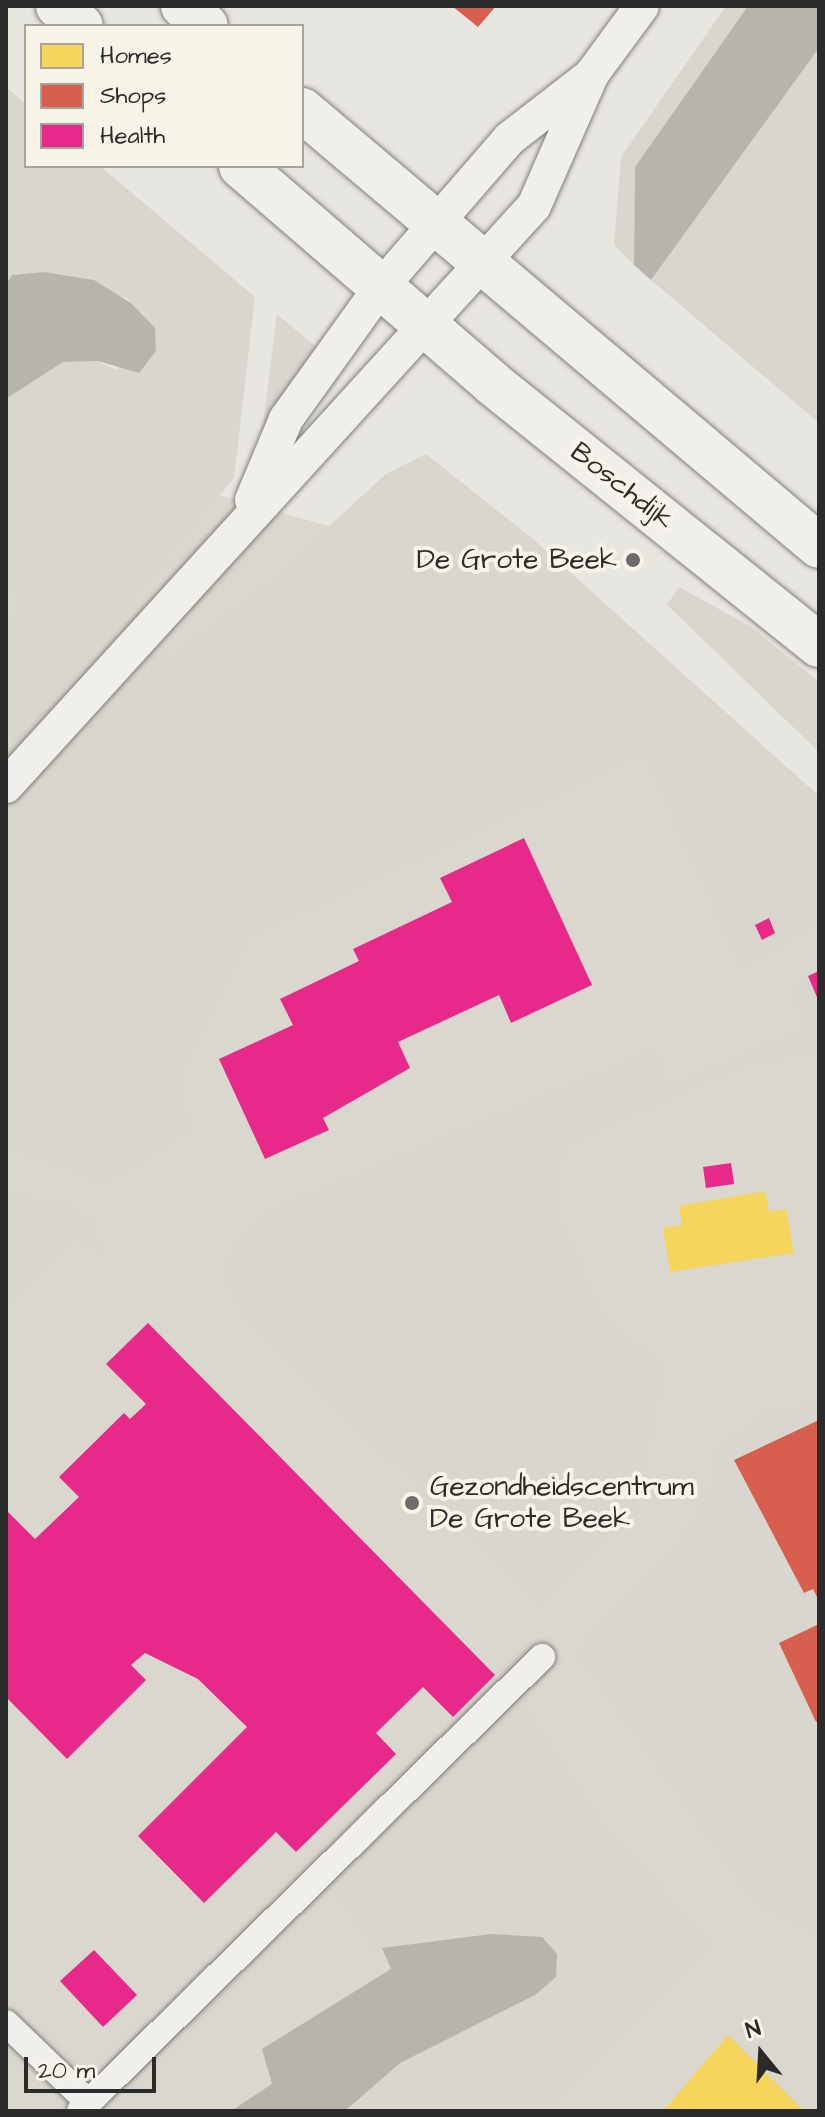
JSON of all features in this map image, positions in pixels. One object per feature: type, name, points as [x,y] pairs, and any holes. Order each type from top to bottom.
[{"type":"main road","points":[[58,6],[79,24]]},
{"type":"main road","points":[[183,6],[204,24]]},
{"type":"main road","points":[[304,112],[481,266],[819,546]]},
{"type":"main road","name":"Boschdijk","points":[[243,168],[426,326],[819,645]]},
{"type":"street","points":[[6,786],[246,515],[426,326],[534,206],[592,74],[642,6]]},
{"type":"street","points":[[246,515],[286,419],[381,287],[509,139],[592,74]]},
{"type":"street","points":[[6,2023],[85,2107],[542,1657]]},
{"type":"shaded area","points":[[726,6],[748,6],[635,167],[634,265],[614,244],[621,157]]},
{"type":"shaded area","points":[[748,6],[819,6],[819,48],[651,280],[634,265],[635,167]]},
{"type":"shaded area","points":[[819,48],[819,423],[651,280]]},
{"type":"shaded area","points":[[6,87],[24,102],[24,168],[102,168],[255,297],[234,478],[6,761],[6,621],[20,603],[6,586],[6,399],[63,362],[98,361],[116,370],[154,328],[127,298],[44,272],[12,275],[6,284]]},
{"type":"shaded area","points":[[44,272],[94,280],[131,303],[155,328],[156,351],[139,373],[98,361],[63,362],[6,399],[6,284],[12,275]]},
{"type":"shaded area","points":[[277,314],[318,349],[262,434]]},
{"type":"shaded area","name":"Gezondheidscentrum De Grote Beek","points":[[6,435],[449,560],[819,896],[819,2111],[6,2111]]},
{"type":"shaded area","points":[[426,454],[533,539],[819,796],[819,928],[740,970],[643,757],[250,939],[179,1078],[194,1131],[106,1186],[6,1148],[6,823],[116,696],[278,573],[386,474]]},
{"type":"shaded area","points":[[679,587],[750,626],[819,682],[819,752],[667,605]]},
{"type":"shaded area","points":[[819,970],[819,1056],[753,1064],[577,1142],[561,1160],[560,1209],[602,1314],[667,1364],[639,1511],[540,1611],[247,1320],[229,1293],[224,1265],[231,1241],[262,1212],[654,1047],[671,1083],[803,1027],[787,987]]},
{"type":"shaded area","points":[[6,1190],[77,1206],[94,1221],[107,1259],[77,1241],[6,1312]]},
{"type":"shaded area","points":[[819,1400],[819,1936],[754,1904],[573,1652],[687,1528],[706,1497],[716,1446],[767,1409]]},
{"type":"shaded area","points":[[521,1699],[601,1819],[715,1944],[548,2111],[345,2111],[400,2063],[535,1995],[421,1946],[370,1949],[327,1882]]},
{"type":"shaded area","points":[[491,1934],[542,1937],[557,1954],[556,1977],[535,1995],[400,2063],[345,2111],[231,2111],[272,2084],[262,2049],[391,1969],[382,1948]]},
{"type":"building: Homes","points":[[765,1191],[769,1212],[786,1209],[794,1253],[670,1272],[663,1228],[682,1225],[679,1206]]},
{"type":"building: Homes","points":[[728,2035],[804,2111],[663,2111]]},
{"type":"building: Shops","points":[[452,6],[496,6],[478,27]]},
{"type":"building: Shops","points":[[819,1420],[819,1601],[813,1589],[804,1593],[734,1460]]},
{"type":"building: Shops","points":[[819,1624],[819,1721],[816,1722],[779,1643]]},
{"type":"building: Health","points":[[524,838],[592,985],[511,1023],[499,995],[398,1042],[410,1068],[323,1118],[329,1130],[265,1159],[219,1059],[293,1025],[280,999],[359,961],[353,949],[452,902],[440,878]]},
{"type":"building: Health","points":[[769,918],[775,933],[762,940],[755,925]]},
{"type":"building: Health","points":[[819,971],[819,1002],[808,976]]},
{"type":"building: Health","points":[[731,1163],[734,1184],[706,1188],[703,1167]]},
{"type":"building: Health","points":[[148,1323],[495,1675],[453,1717],[423,1687],[376,1733],[396,1754],[296,1852],[276,1832],[204,1903],[138,1836],[247,1727],[198,1679],[145,1653],[131,1665],[146,1680],[67,1759],[6,1697],[6,1510],[35,1539],[79,1497],[59,1477],[124,1413],[130,1419],[146,1404],[106,1364]]},
{"type":"building: Health","points":[[94,1950],[137,1995],[103,2027],[60,1981]]},
{"type":"place","name":"De Grote Beek","points":[[633,560]]},
{"type":"place","name":"Gezondheidscentrum De Grote Beek","points":[[412,1503]]}]
